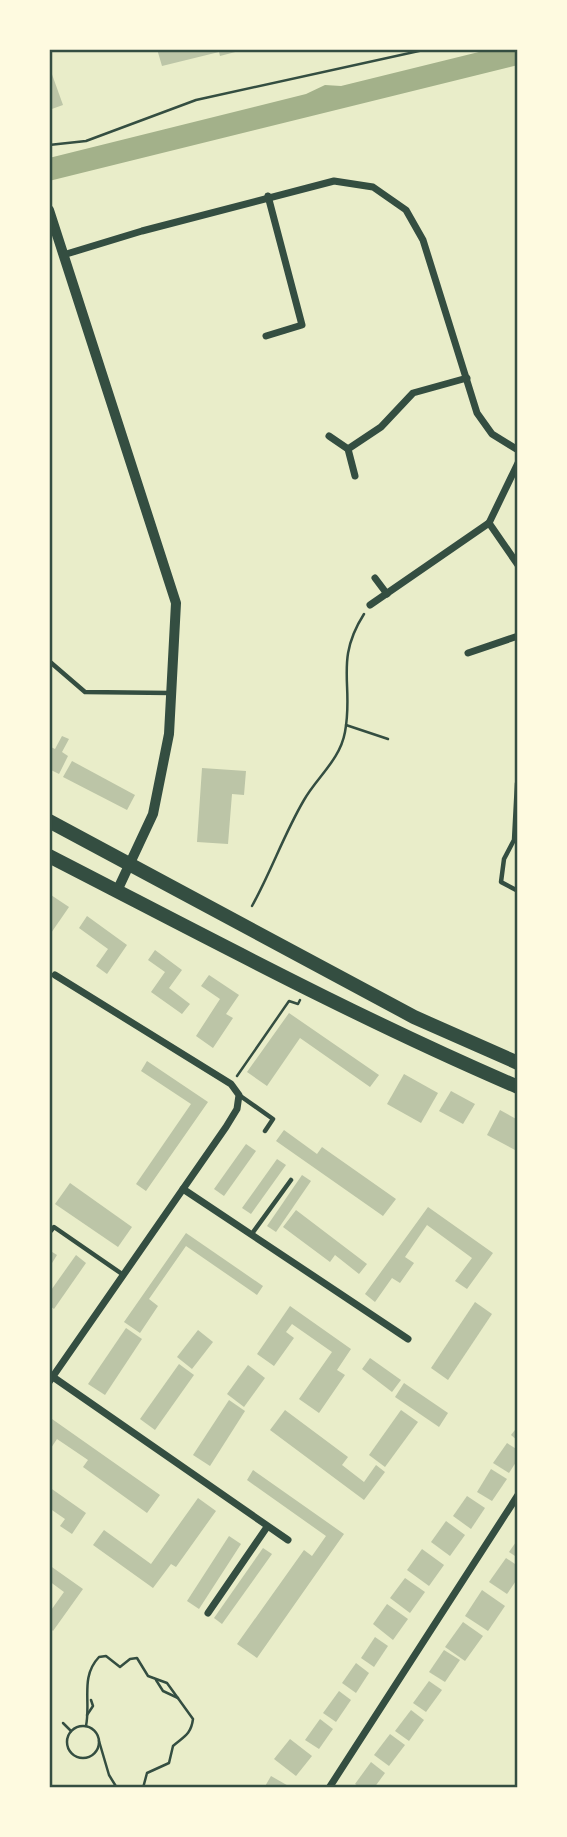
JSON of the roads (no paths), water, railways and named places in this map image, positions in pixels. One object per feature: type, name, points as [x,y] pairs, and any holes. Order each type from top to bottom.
[{"type":"highway","points":[[49,821],[404,1012],[518,1063]]},
{"type":"highway","points":[[49,856],[306,989],[518,1087]]},
{"type":"street","points":[[63,255],[268,196],[334,181],[373,187],[406,210],[423,240],[477,414],[492,434],[518,450]]},
{"type":"street","points":[[266,336],[302,325],[268,196]]},
{"type":"street","points":[[50,218],[176,603],[169,734],[153,814],[117,891]]},
{"type":"street","points":[[348,449],[381,427],[413,393],[467,378]]},
{"type":"street","points":[[329,436],[348,449],[355,476]]},
{"type":"street","points":[[370,605],[489,523],[518,463]]},
{"type":"street","points":[[489,523],[518,565]]},
{"type":"street","points":[[376,578],[387,594]]},
{"type":"street","points":[[468,653],[518,636]]},
{"type":"street","points":[[55,975],[231,1084],[239,1095],[237,1109],[51,1380],[288,1540]]},
{"type":"street","points":[[183,1189],[408,1339]]},
{"type":"street","points":[[329,1788],[518,1496]]},
{"type":"street","points":[[208,1613],[267,1527]]},
{"type":"lane","points":[[49,661],[85,692],[172,693]]},
{"type":"lane","points":[[517,783],[514,840],[500,873],[501,881],[518,891]]},
{"type":"lane","points":[[395,1032],[404,1012]]},
{"type":"lane","points":[[239,1095],[273,1119],[265,1131]]},
{"type":"lane","points":[[251,1236],[291,1180]]},
{"type":"lane","points":[[49,1233],[54,1227],[122,1274]]}]
